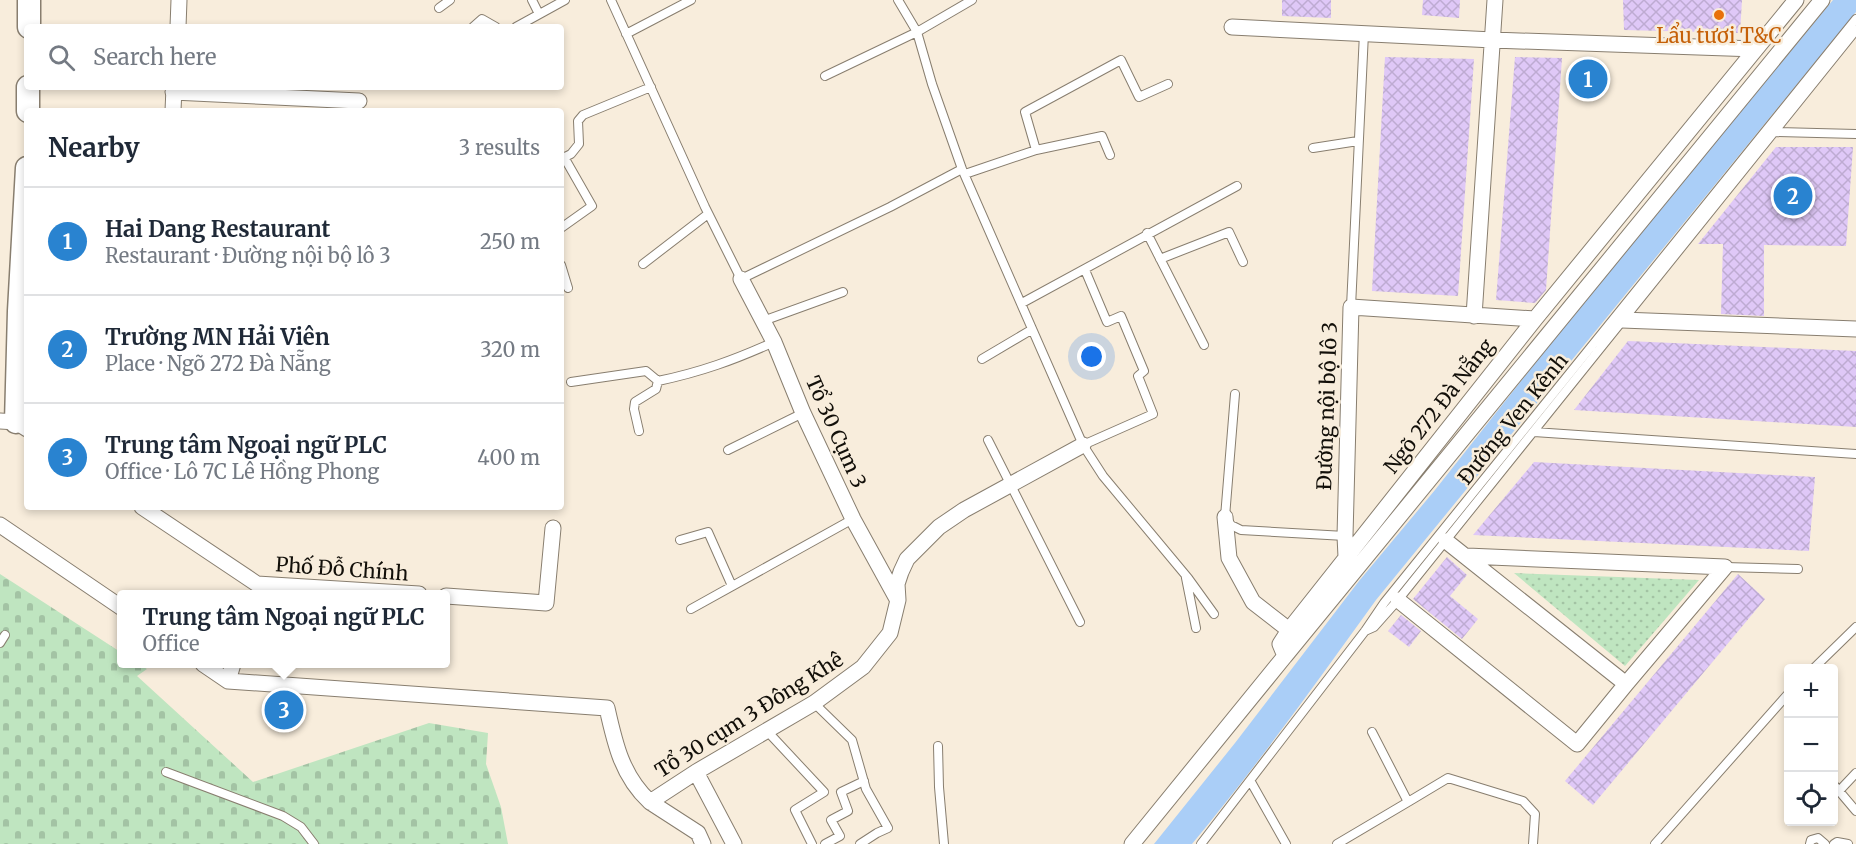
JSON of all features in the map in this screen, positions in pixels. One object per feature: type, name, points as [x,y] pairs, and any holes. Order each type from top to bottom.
[{"type":"street","points":[[29,0],[29,24]]},
{"type":"street","points":[[177,24],[179,0]]},
{"type":"street","points":[[1474,316],[1495,0]]},
{"type":"street","name":"Ngõ 272 Đà Nẵng","points":[[1285,656],[1280,645],[1289,630],[1535,319],[1796,0]]},
{"type":"street","points":[[1132,844],[1822,0]]},
{"type":"street","points":[[1232,27],[1493,40],[1755,49]]},
{"type":"street","points":[[28,90],[28,108]]},
{"type":"street","points":[[173,108],[174,90],[288,104],[359,101]]},
{"type":"street","points":[[14,424],[24,276]]},
{"type":"street","name":"Tổ 30 Cụm 3","points":[[741,279],[774,342],[803,412],[853,519],[898,600]]},
{"type":"street","name":"Đường nội bộ lô 3","points":[[1346,558],[1351,307],[1535,319]]},
{"type":"street","points":[[1622,320],[1856,328]]},
{"type":"street","name":"Tổ 30 cụm 3 Đông Khê","points":[[228,681],[607,708],[622,764],[637,790],[650,802],[696,772],[814,703],[863,667],[890,633],[898,600],[897,584],[907,559],[939,527],[964,510],[1083,445]]},
{"type":"street","name":"Phố Đỗ Chính","points":[[146,510],[255,589],[288,590]]},
{"type":"street","points":[[1225,518],[1229,558],[1253,602],[1289,630]]},
{"type":"street","points":[[0,525],[117,605]]},
{"type":"street","points":[[450,596],[546,603],[553,528]]},
{"type":"street","points":[[1446,541],[1626,684]]},
{"type":"street","points":[[1467,556],[1725,567]]},
{"type":"street","points":[[1398,600],[1577,744],[1725,567]]},
{"type":"street","points":[[210,668],[228,681],[232,668]]},
{"type":"street","points":[[696,772],[733,844]]},
{"type":"street","points":[[650,802],[701,839],[733,844]]},
{"type":"lane","points":[[439,8],[450,0]]},
{"type":"lane","points":[[532,0],[539,14]]},
{"type":"lane","points":[[521,24],[565,0]]},
{"type":"lane","name":"Tổ 30 Cụm 3","points":[[611,0],[708,214],[741,279]]},
{"type":"lane","points":[[626,34],[691,0]]},
{"type":"lane","points":[[898,0],[917,32],[932,84],[963,172],[1083,445],[1103,476],[1185,574],[1214,614]]},
{"type":"lane","points":[[825,76],[917,32],[972,0]]},
{"type":"lane","name":"Đường Ven Kênh","points":[[1201,844],[1251,782],[1384,603],[1503,459],[1856,19]]},
{"type":"lane","points":[[477,24],[482,20],[490,24]]},
{"type":"lane","name":"Đường Ven Kênh","points":[[1365,631],[1374,627],[1398,600],[1856,30]]},
{"type":"lane","points":[[1351,307],[1364,33]]},
{"type":"lane","points":[[1036,150],[1025,112],[1121,60],[1139,98],[1168,84]]},
{"type":"lane","points":[[564,158],[571,154],[579,144],[578,121],[583,115],[651,87]]},
{"type":"lane","points":[[1774,132],[1856,134]]},
{"type":"lane","points":[[741,279],[963,172],[1036,150],[1102,136],[1110,155]]},
{"type":"lane","points":[[1313,148],[1358,141]]},
{"type":"lane","points":[[564,160],[592,206],[564,226]]},
{"type":"lane","points":[[1022,303],[1237,186]]},
{"type":"lane","points":[[643,264],[708,214]]},
{"type":"lane","points":[[1160,259],[1229,232],[1244,262]]},
{"type":"lane","points":[[1147,233],[1204,345]]},
{"type":"lane","points":[[1083,445],[1153,414],[1138,376],[1144,371],[1121,316],[1107,322],[1085,270]]},
{"type":"lane","points":[[564,275],[568,288]]},
{"type":"lane","points":[[763,321],[843,292]]},
{"type":"lane","points":[[982,359],[1031,330]]},
{"type":"lane","points":[[658,381],[701,372],[774,342]]},
{"type":"lane","points":[[571,382],[646,371],[658,381]]},
{"type":"lane","points":[[639,431],[634,409],[635,402],[656,389],[658,381]]},
{"type":"lane","points":[[1235,394],[1225,518],[1240,530],[1345,536]]},
{"type":"lane","points":[[728,450],[803,412]]},
{"type":"lane","points":[[1534,432],[1856,454]]},
{"type":"lane","points":[[988,440],[1080,622]]},
{"type":"lane","points":[[691,609],[853,519]]},
{"type":"lane","points":[[680,540],[708,532],[732,586]]},
{"type":"lane","points":[[1725,567],[1798,568]]},
{"type":"lane","points":[[1185,574],[1196,628]]},
{"type":"lane","points":[[1819,664],[1856,627]]},
{"type":"lane","points":[[1655,844],[1784,699]]},
{"type":"lane","points":[[814,703],[852,740],[866,789],[888,828],[860,844]]},
{"type":"lane","points":[[767,731],[824,792],[795,810],[812,844]]},
{"type":"lane","points":[[1372,732],[1408,802]]},
{"type":"lane","points":[[938,746],[944,844]]},
{"type":"lane","points":[[166,772],[283,816],[301,827],[314,844]]},
{"type":"lane","points":[[1838,786],[1856,773]]},
{"type":"lane","points":[[1337,844],[1448,778],[1523,801],[1535,814],[1533,844]]},
{"type":"lane","points":[[825,844],[840,836],[831,820],[849,811],[841,792],[864,781]]},
{"type":"lane","points":[[1251,782],[1286,844]]},
{"type":"lane","points":[[1838,790],[1856,810]]},
{"type":"lane","points":[[1810,844],[1811,840],[1818,838],[1825,844]]},
{"type":"lane","points":[[1834,844],[1848,844]]},
{"type":"green space","points":[[1514,573],[1699,580],[1625,666]]},
{"type":"green space","points":[[0,574],[117,650],[117,668],[147,669],[137,676],[253,782],[429,723],[488,733],[486,764],[501,807],[508,844],[0,844]]},
{"type":"water","points":[[1833,0],[1856,0],[1856,12],[1376,600],[1286,724],[1216,815],[1192,844],[1154,844],[1359,581],[1435,490],[1585,300]]},
{"type":"building","points":[[1282,0],[1331,0],[1331,18],[1282,16]]},
{"type":"building","points":[[1423,0],[1460,0],[1459,18],[1422,15]]},
{"type":"building","points":[[1623,0],[1742,0],[1740,33],[1624,30]]},
{"type":"building","points":[[1385,57],[1474,59],[1458,296],[1372,291]]},
{"type":"building","points":[[1515,57],[1562,58],[1546,290],[1535,303],[1496,300]]},
{"type":"building","points":[[1776,147],[1853,147],[1846,246],[1764,245],[1764,316],[1721,314],[1723,244],[1698,244]]},
{"type":"building","points":[[1628,341],[1856,351],[1856,427],[1574,410]]},
{"type":"building","points":[[1534,462],[1815,477],[1809,551],[1473,535]]},
{"type":"building","points":[[1447,557],[1467,575],[1450,596],[1478,619],[1462,639],[1413,599]]},
{"type":"building","points":[[1738,574],[1765,599],[1593,805],[1565,781]]},
{"type":"building","points":[[1401,615],[1421,631],[1409,647],[1388,631]]},
{"type":"place","name":"Lẩu tươi T&C","points":[[1719,15]]},
{"type":"place","name":"Hai Dang Restaurant","points":[[1588,79]]},
{"type":"place","name":"Trường MN Hải Viên","points":[[1793,196]]},
{"type":"place","name":"Trung tâm Ngoại ngữ PLC","points":[[284,710]]}]
